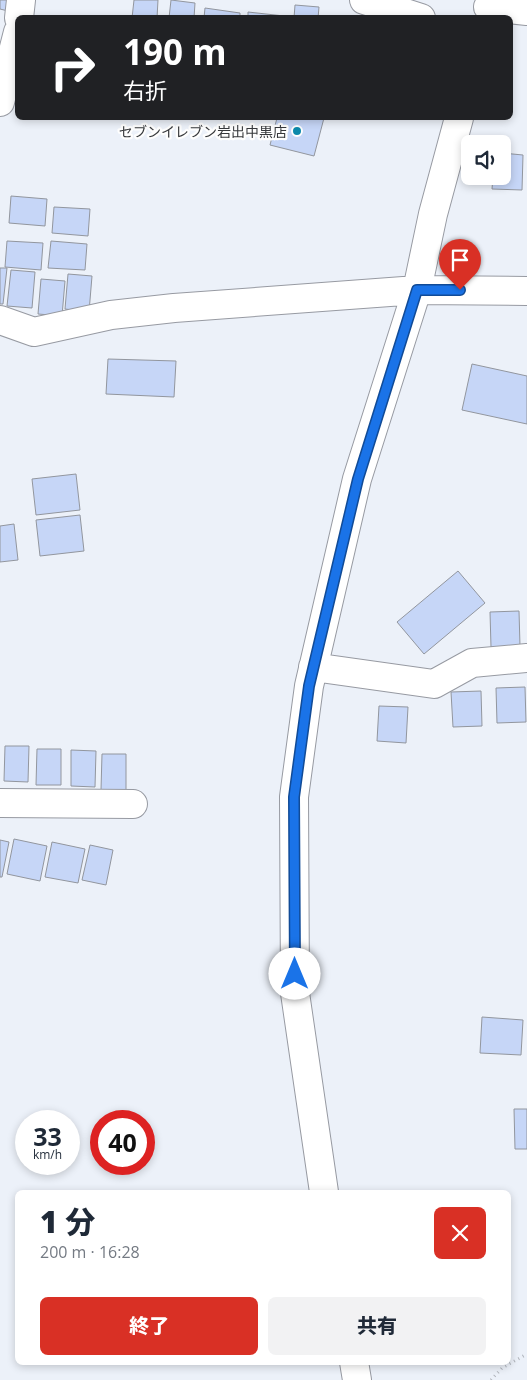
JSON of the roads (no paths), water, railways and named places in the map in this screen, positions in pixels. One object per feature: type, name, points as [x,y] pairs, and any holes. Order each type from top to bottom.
[{"type":"street","points":[[19,15],[21,0]]},
{"type":"street","points":[[364,0],[412,15]]},
{"type":"street","points":[[487,8],[527,11]]},
{"type":"street","points":[[0,102],[15,44]]},
{"type":"street","points":[[324,1190],[295,993],[294,797],[314,667],[358,479],[417,290],[433,214],[458,120]]},
{"type":"street","points":[[0,320],[34,332],[111,316],[174,308],[417,290],[527,290]]},
{"type":"street","points":[[314,667],[434,684],[472,663],[527,658]]},
{"type":"street","points":[[0,803],[132,804]]},
{"type":"street","points":[[354,1365],[357,1380]]},
{"type":"place","name":"セブンイレブン岩出中黒店","points":[[297,131]]}]
